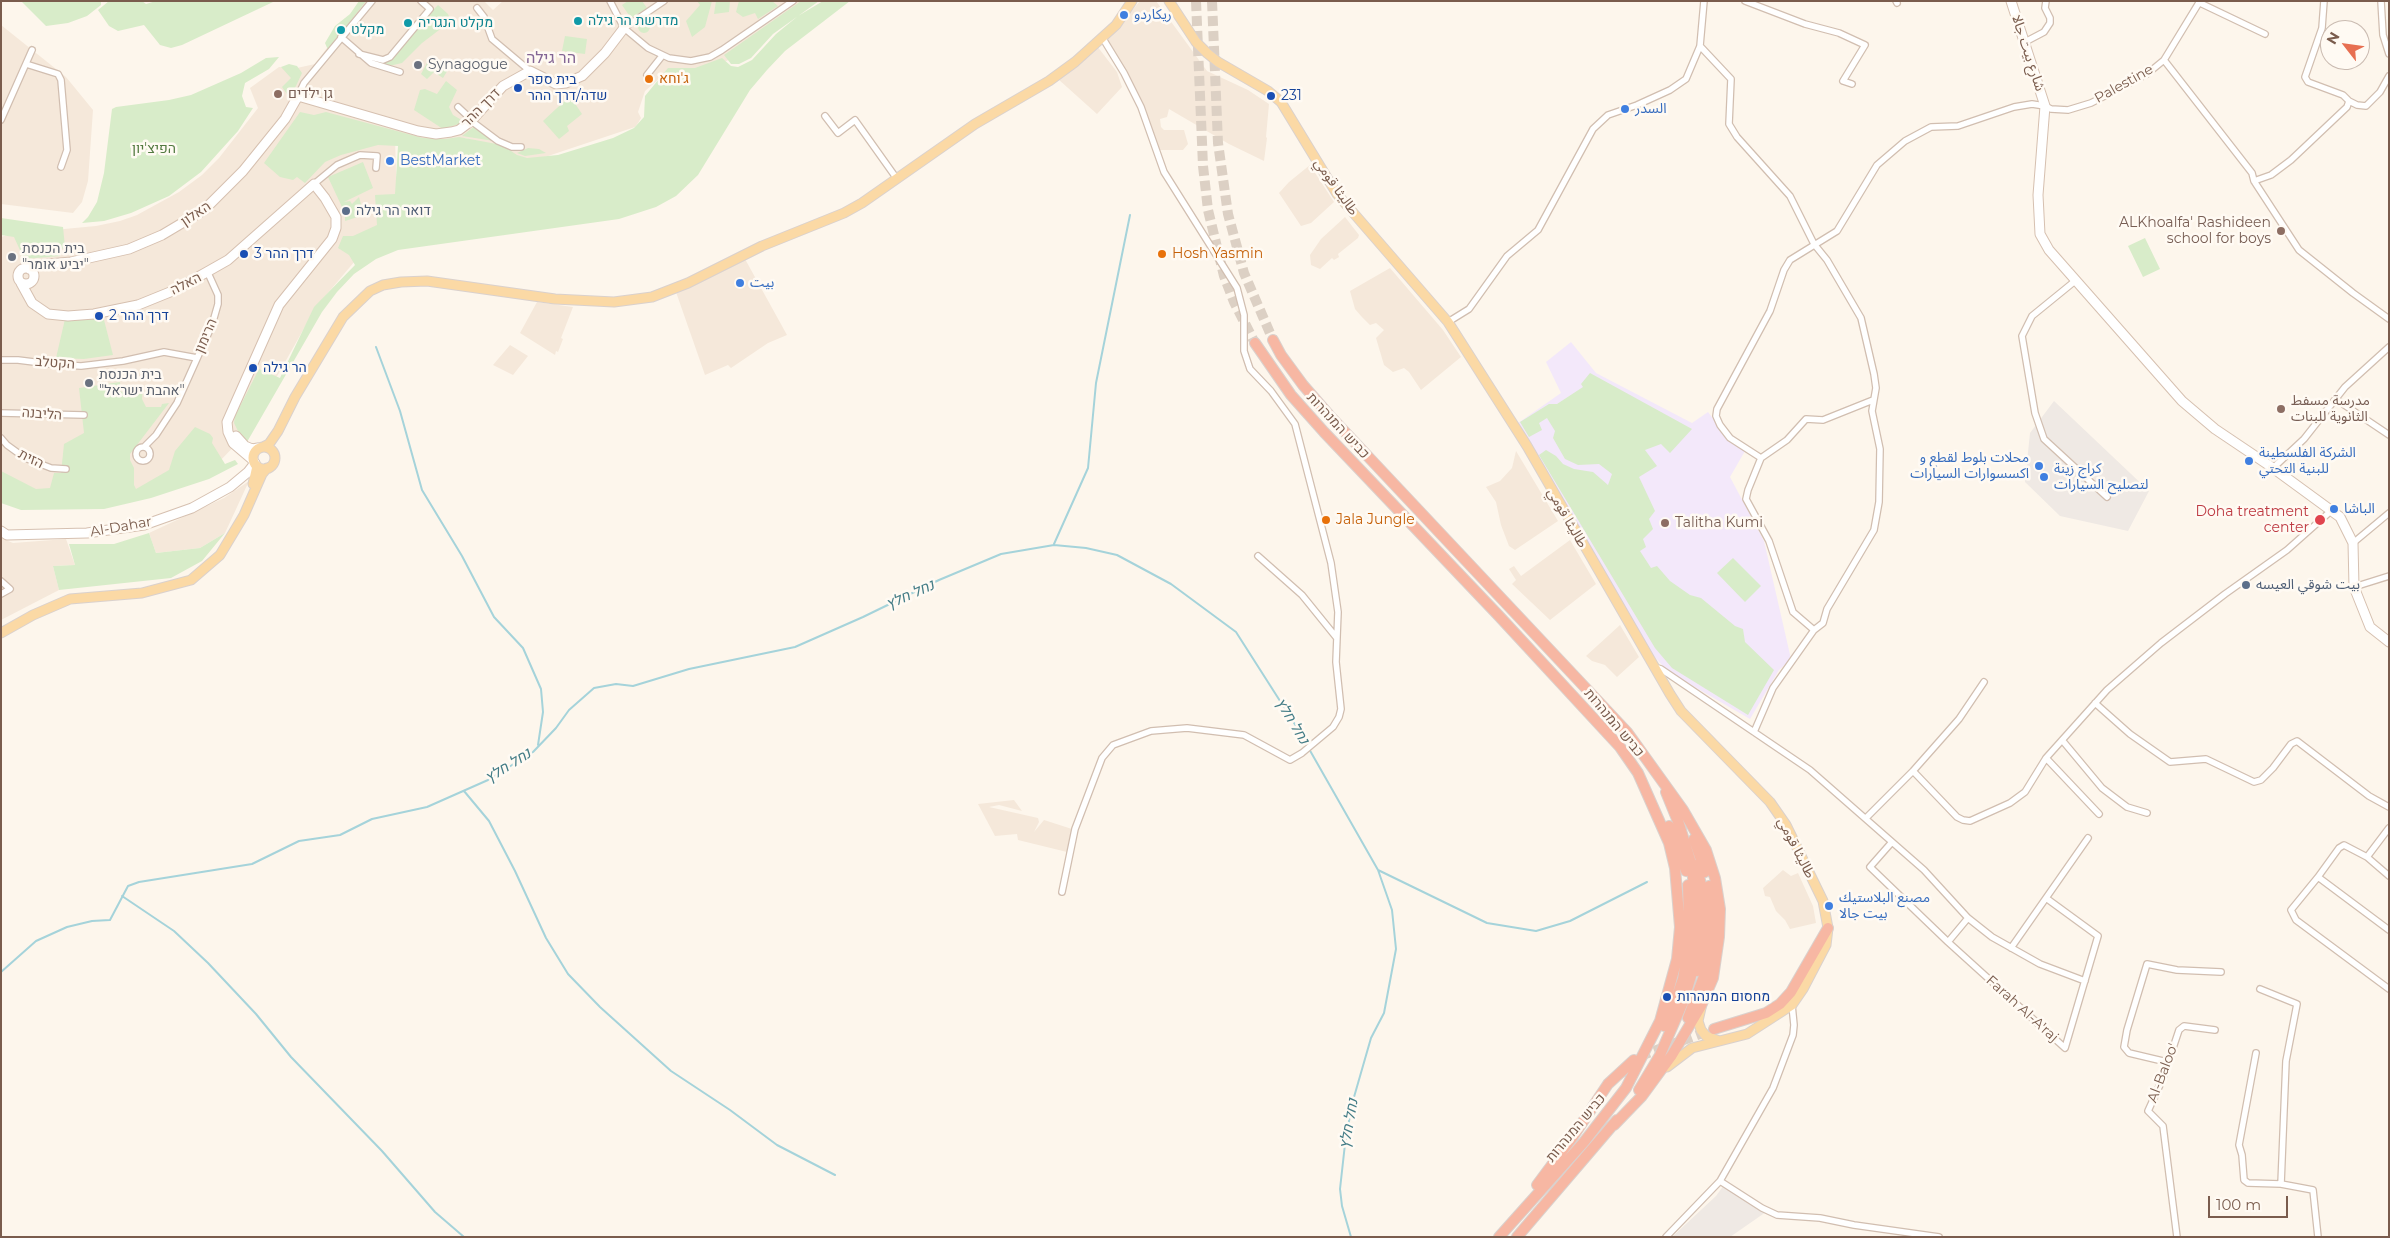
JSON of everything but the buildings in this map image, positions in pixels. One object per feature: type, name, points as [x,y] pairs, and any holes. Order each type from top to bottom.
[{"type":"highway","name":"כביש המנהרות","points":[[1273,340],[1281,355],[1303,385],[1329,415],[1593,694],[1643,752],[1662,780]]},
{"type":"highway","name":"כביש המנהרות","points":[[1255,343],[1291,395],[1620,747],[1638,773],[1677,842],[1687,874],[1700,901],[1683,979],[1673,1008],[1646,1059],[1584,1142],[1498,1237]]},
{"type":"highway","points":[[1639,1099],[1681,1023],[1703,946],[1698,848],[1674,796],[1662,780]]},
{"type":"highway","points":[[1614,1125],[1643,1084],[1660,1055],[1683,1002],[1691,976],[1700,901],[1679,824],[1662,780]]},
{"type":"highway","points":[[1614,1125],[1639,1099],[1672,1055],[1702,1006],[1713,978],[1720,921],[1700,901]]},
{"type":"highway","points":[[1714,1029],[1766,1013],[1780,1004],[1791,992],[1828,928]]},
{"type":"highway","points":[[1498,1237],[1572,1138],[1608,1084],[1634,1060]]},
{"type":"highway","name":"כביש המנהרות","points":[[1517,1237],[1614,1125]]},
{"type":"main road","points":[[229,539],[255,478],[254,453],[264,448],[278,431],[295,396],[343,317],[370,291],[383,285],[427,281],[555,299],[614,302],[652,298],[688,283],[762,246],[844,213],[897,179],[975,124],[1049,81],[1091,49],[1116,24],[1132,1]]},
{"type":"main road","name":"طاليثا قومي","points":[[1169,1],[1196,42],[1207,53],[1218,62],[1268,91],[1281,102],[1337,194],[1448,322],[1527,446],[1653,667],[1681,711],[1770,802],[1786,825],[1823,902],[1828,937],[1823,953],[1792,1005],[1747,1034],[1698,1046],[1681,1054],[1639,1099]]},
{"type":"main road","points":[[1,633],[33,615],[70,599],[150,591],[190,580],[220,554],[244,515],[262,474],[272,465],[275,459],[264,448]]},
{"type":"main road","points":[[255,463],[267,468]]},
{"type":"main road","points":[[1702,1006],[1698,1021],[1701,1030],[1706,1036],[1720,1042]]},
{"type":"street","points":[[298,96],[304,84],[372,1]]},
{"type":"street","points":[[359,54],[384,60],[390,57],[430,9],[421,1]]},
{"type":"street","points":[[610,1],[624,28],[648,48],[662,56],[691,61],[710,56],[793,1]]},
{"type":"street","points":[[477,8],[484,17],[492,39],[530,71],[556,84],[575,80],[597,62],[624,28],[664,1]]},
{"type":"street","points":[[1448,322],[1469,308],[1507,256],[1538,230],[1593,129],[1608,115],[1637,105],[1670,90],[1686,79],[1700,46],[1704,1]]},
{"type":"street","points":[[1745,1],[1805,24],[1839,33],[1865,45],[1843,81],[1852,84]]},
{"type":"street","name":"شارع بيت جالا","points":[[2011,1],[2045,106]]},
{"type":"street","points":[[2025,42],[2044,32],[2050,22],[2050,18],[2044,8],[2046,1]]},
{"type":"street","points":[[2324,1],[2322,28],[2306,77],[2308,82],[2343,95],[2356,105],[2366,106],[2380,92],[2389,76]]},
{"type":"street","points":[[2381,1],[2386,21],[2383,35],[2389,54]]},
{"type":"street","points":[[2200,2],[2265,34]]},
{"type":"street","name":"Palestine","points":[[1761,458],[1725,432],[1716,416],[1717,409],[1770,311],[1784,270],[1790,260],[1837,231],[1877,165],[1905,141],[1931,127],[1958,126],[2032,104],[2051,109],[2068,110],[2091,103],[2147,74],[2164,60],[2200,2]]},
{"type":"street","points":[[341,37],[371,63],[400,72]]},
{"type":"street","points":[[1062,892],[1075,829],[1106,752],[1113,745],[1151,731],[1187,728],[1244,735],[1290,760],[1321,737],[1339,717],[1341,698],[1337,679],[1336,637],[1338,612],[1328,545],[1314,502],[1295,424],[1271,391],[1250,368],[1244,351],[1244,315],[1237,288],[1164,172],[1144,114],[1124,73],[1102,37]]},
{"type":"street","points":[[1700,46],[1730,79],[1729,124],[1737,137],[1790,196],[1814,244],[1826,260],[1861,318],[1876,388],[1872,412],[1880,449],[1878,502],[1874,530],[1827,609],[1824,623],[1814,630],[1773,688],[1754,732]]},
{"type":"street","points":[[1,120],[32,50]]},
{"type":"street","points":[[646,75],[662,56]]},
{"type":"street","points":[[2164,60],[2252,174],[2254,181],[2299,250],[2389,319]]},
{"type":"street","points":[[26,64],[58,74],[61,80],[67,150],[61,166]]},
{"type":"street","name":"דרך ההר","points":[[298,96],[428,133],[459,130],[472,120],[503,86],[530,71]]},
{"type":"street","name":"האלון","points":[[29,269],[37,265],[50,265],[128,250],[162,235],[204,210],[243,171],[285,119],[298,96]]},
{"type":"street","points":[[2254,181],[2271,175],[2291,160],[2344,112],[2349,101]]},
{"type":"street","points":[[2045,106],[2038,195],[2040,234],[2049,250],[2182,401],[2214,429],[2273,468],[2340,517],[2353,543],[2354,587],[2370,627],[2389,642]]},
{"type":"street","points":[[458,107],[474,123],[498,141],[512,147],[521,147]]},
{"type":"street","points":[[825,116],[838,133],[855,120],[897,179]]},
{"type":"street","points":[[255,463],[236,446],[228,432],[227,422],[283,297],[324,252],[332,239],[336,228],[336,217],[314,184],[336,165],[360,155],[377,156],[376,168]]},
{"type":"street","name":"האלה","points":[[32,303],[48,314],[56,315],[104,312],[138,305],[175,290],[228,260],[314,184]]},
{"type":"street","points":[[32,303],[29,288],[39,271],[50,265]]},
{"type":"street","points":[[32,303],[18,278],[19,272],[23,269],[29,269],[33,273],[33,280]]},
{"type":"street","name":"הרימון","points":[[144,447],[156,435],[173,410],[212,325],[218,304],[218,294],[208,273]]},
{"type":"street","points":[[21,283],[28,284],[33,280]]},
{"type":"street","points":[[2075,281],[2032,316],[2022,336],[2035,413],[2044,439],[2107,497]]},
{"type":"street","points":[[2273,468],[2304,439],[2345,388],[2389,347]]},
{"type":"street","name":"הקטלב","points":[[1,360],[81,366],[118,362],[164,352],[197,358]]},
{"type":"street","points":[[1814,630],[1793,612],[1769,541],[1746,499],[1761,458],[1787,440],[1806,419],[1823,420],[1873,400]]},
{"type":"street","points":[[2337,400],[2389,436]]},
{"type":"street","points":[[232,409],[231,425],[236,436],[245,446],[252,449],[264,448]]},
{"type":"street","name":"הליבנה","points":[[1,413],[84,416]]},
{"type":"street","name":"הזית","points":[[1,438],[7,445],[26,458],[51,468],[66,469]]},
{"type":"street","name":"Al-Dahar","points":[[3,534],[87,533],[144,526],[192,508],[230,488],[255,463]]},
{"type":"street","points":[[1913,771],[1957,817],[1966,821],[2010,803],[2024,792],[2046,758],[2107,690],[2161,643],[2287,550],[2332,510]]},
{"type":"street","points":[[2353,543],[2389,513]]},
{"type":"street","points":[[1258,556],[1302,595],[1336,637]]},
{"type":"street","points":[[2354,587],[2389,576]]},
{"type":"street","points":[[1,580],[10,589],[1,594]]},
{"type":"street","points":[[1653,667],[1810,770],[1924,870],[1968,918],[2011,948],[2040,964],[2085,981]]},
{"type":"street","points":[[1866,818],[1913,771],[1959,719],[1984,682]]},
{"type":"street","points":[[2095,704],[2130,734],[2170,762],[2206,759],[2254,782],[2261,780],[2273,768],[2291,744],[2298,741],[2369,796],[2389,807]]},
{"type":"street","points":[[2062,740],[2102,788],[2127,807],[2147,812]]},
{"type":"street","points":[[2046,758],[2099,814]]},
{"type":"street","points":[[2367,858],[2389,828]]},
{"type":"street","points":[[2011,948],[2088,838]]},
{"type":"street","name":"Farah Al-A'raj","points":[[1892,842],[1870,867],[1948,942],[2066,1048],[2098,936],[2046,898]]},
{"type":"street","points":[[2389,876],[2367,858],[2344,845],[2339,848],[2318,878],[2291,910],[2293,916],[2389,989]]},
{"type":"street","points":[[2318,878],[2389,930]]},
{"type":"street","points":[[1948,942],[1968,918]]},
{"type":"street","points":[[2167,1062],[2129,1053],[2124,1047],[2127,1030],[2147,964],[2177,970],[2221,972]]},
{"type":"street","points":[[2260,989],[2297,1004],[2286,1061],[2281,1184]]},
{"type":"street","points":[[1666,1237],[1720,1182],[1773,1088],[1790,1048],[1794,1025],[1792,1005]]},
{"type":"street","name":"Al-Baloo'","points":[[2177,1237],[2163,1126],[2148,1111],[2163,1078],[2179,1030],[2184,1026],[2215,1030]]},
{"type":"street","points":[[2256,1053],[2239,1145],[2244,1180],[2248,1183],[2281,1184],[2313,1190],[2318,1237]]},
{"type":"street","points":[[1720,1182],[1777,1215],[1820,1218],[1898,1232],[1939,1237]]},
{"type":"shaded area","name":"הר גילה","points":[[362,1],[484,1],[493,10],[503,1],[811,1],[736,56],[698,76],[660,78],[645,91],[638,112],[641,118],[635,127],[533,161],[517,157],[507,150],[465,138],[443,141],[395,136],[398,247],[355,261],[316,307],[243,437],[218,463],[129,492],[41,492],[1,474],[1,237],[11,234],[96,226],[120,221],[137,215],[179,192],[202,175],[219,158],[258,108],[250,88],[279,67],[297,68],[315,64]]},
{"type":"shaded area","points":[[1140,1],[1156,1],[1207,71],[1248,90],[1269,104],[1264,161],[1229,144],[1169,109],[1167,117],[1160,119],[1161,127],[1164,130],[1184,130],[1188,144],[1183,150],[1154,150],[1144,120],[1105,42]]},
{"type":"shaded area","points":[[1,25],[66,77],[93,110],[88,181],[82,202],[73,213],[1,204]]},
{"type":"shaded area","points":[[1097,46],[1117,72],[1122,87],[1097,114],[1058,79]]},
{"type":"shaded area","points":[[1310,165],[1334,202],[1311,223],[1301,226],[1279,193]]},
{"type":"shaded area","points":[[1345,217],[1359,235],[1358,238],[1338,254],[1339,257],[1334,260],[1332,258],[1320,269],[1311,265],[1310,255],[1321,239]]},
{"type":"shaded area","points":[[745,259],[787,335],[768,343],[731,368],[728,365],[705,375],[676,292]]},
{"type":"shaded area","points":[[1390,268],[1443,330],[1461,357],[1421,390],[1409,372],[1404,368],[1393,372],[1384,365],[1376,338],[1384,330],[1376,323],[1370,325],[1361,316],[1355,309],[1350,291]]},
{"type":"shaded area","points":[[537,302],[573,307],[561,338],[563,339],[555,355],[520,333]]},
{"type":"shaded area","name":"Talitha Kumi","points":[[1571,342],[1596,373],[1692,423],[1708,412],[1729,440],[1745,451],[1730,477],[1764,541],[1791,659],[1779,670],[1750,719],[1667,671],[1643,643],[1518,423],[1561,393],[1546,362]]},
{"type":"shaded area","points":[[510,345],[528,356],[513,375],[493,365]]},
{"type":"shaded area","points":[[2054,401],[2149,491],[2128,531],[2060,516],[2025,482],[2030,433]]},
{"type":"shaded area","points":[[1516,451],[1558,521],[1515,550],[1509,546],[1501,525],[1496,502],[1486,487],[1500,481],[1512,468]]},
{"type":"shaded area","points":[[249,481],[225,533],[200,548],[156,553],[149,533],[224,498]]},
{"type":"shaded area","points":[[1,538],[13,543],[66,539],[75,565],[53,566],[59,590],[1,620]]},
{"type":"shaded area","points":[[1570,540],[1596,584],[1550,620],[1512,584],[1516,580],[1509,569],[1514,566],[1521,576]]},
{"type":"shaded area","points":[[1620,625],[1639,657],[1617,677],[1605,665],[1592,661],[1586,656]]},
{"type":"shaded area","points":[[1014,800],[1022,811],[999,805],[989,807],[1038,818],[1039,822],[1034,832],[1044,820],[1072,829],[1067,852],[1018,840],[1017,834],[995,836],[978,804]]},
{"type":"shaded area","points":[[1783,870],[1791,876],[1798,873],[1813,906],[1816,923],[1790,929],[1785,920],[1776,911],[1770,897],[1765,896],[1763,888]]},
{"type":"shaded area","points":[[1724,1185],[1766,1212],[1730,1237],[1672,1237],[1716,1196]]},
{"type":"green space","points":[[21,1],[101,1],[101,5],[87,16],[68,23],[46,26]]},
{"type":"green space","points":[[109,1],[142,1],[146,4],[156,1],[273,2],[182,45],[171,48],[160,45],[144,25],[118,31],[109,26],[98,10]]},
{"type":"green space","points":[[359,1],[366,1],[328,50],[325,43],[335,26],[350,14]]},
{"type":"green space","points":[[628,1],[642,1],[647,8],[631,18],[622,5]]},
{"type":"green space","points":[[697,1],[712,1],[705,27],[692,37],[686,21],[700,5]]},
{"type":"green space","points":[[716,1],[730,1],[729,12],[714,14]]},
{"type":"green space","points":[[739,1],[772,1],[778,6],[758,19],[755,13],[743,17],[736,12]]},
{"type":"green space","points":[[801,1],[819,1],[773,34],[751,58],[739,64],[731,64],[724,55]]},
{"type":"green space","points":[[823,1],[850,1],[785,51],[767,70],[750,90],[698,175],[676,196],[656,207],[619,219],[398,250],[376,259],[354,274],[337,292],[322,312],[247,442],[240,435],[234,423],[235,416],[259,369],[280,378],[314,307],[355,265],[349,255],[338,248],[343,236],[353,236],[377,225],[375,195],[395,194],[398,146],[378,145],[341,155],[325,162],[305,183],[297,177],[293,180],[280,177],[264,163],[300,112],[314,115],[326,112],[423,138],[445,139],[459,137],[502,145],[517,155],[527,158],[558,155],[613,138],[634,128],[644,117],[645,96],[668,68],[695,68],[722,58],[731,66],[738,67],[752,60],[776,34],[798,16]]},
{"type":"green space","points":[[438,5],[448,14],[451,21],[422,43],[402,63],[389,66],[377,61],[383,61]]},
{"type":"green space","points":[[642,21],[646,21],[650,27],[646,33],[642,33],[638,29],[638,25]]},
{"type":"green space","points":[[565,36],[587,39],[585,54],[562,51]]},
{"type":"green space","name":"הפיצ'יון","points":[[279,57],[269,69],[245,83],[242,96],[246,107],[253,108],[238,131],[201,172],[169,196],[131,213],[104,221],[82,223],[97,202],[104,173],[112,109],[191,95],[241,73],[266,58]]},
{"type":"green space","points":[[428,61],[438,62],[449,68],[443,78],[434,72],[427,79],[421,74]]},
{"type":"green space","points":[[289,64],[297,66],[302,73],[292,92],[287,94],[282,87],[291,78],[281,67]]},
{"type":"green space","points":[[446,81],[457,90],[449,107],[453,115],[465,122],[443,129],[414,110],[420,90],[425,89],[437,94]]},
{"type":"green space","points":[[570,96],[582,114],[567,126],[569,131],[559,139],[543,121]]},
{"type":"green space","points":[[476,125],[494,141],[462,136]]},
{"type":"green space","points":[[528,148],[539,149],[546,153],[525,156],[517,153]]},
{"type":"green space","points":[[363,162],[373,188],[344,202],[350,201],[352,204],[359,197],[364,215],[345,221],[345,216],[350,214],[348,206],[342,207],[328,177]]},
{"type":"green space","points":[[1,218],[63,227],[65,247],[60,250],[60,256],[24,259],[14,237],[1,235]]},
{"type":"green space","points":[[2145,238],[2160,269],[2143,277],[2128,246]]},
{"type":"green space","points":[[103,316],[113,355],[84,359],[56,358],[65,319]]},
{"type":"green space","points":[[1590,373],[1692,429],[1670,453],[1661,444],[1645,450],[1657,466],[1639,477],[1655,511],[1649,519],[1653,529],[1643,539],[1646,547],[1640,551],[1651,568],[1657,566],[1670,581],[1690,595],[1701,598],[1735,626],[1743,629],[1745,642],[1774,670],[1748,715],[1672,668],[1655,648],[1539,455],[1546,450],[1556,456],[1563,464],[1574,469],[1593,472],[1608,485],[1612,474],[1599,464],[1578,465],[1565,459],[1553,438],[1555,431],[1547,418],[1539,423],[1542,430],[1529,437],[1520,422],[1549,404],[1557,404],[1583,387],[1581,384]]},
{"type":"green space","points":[[120,382],[121,392],[143,387],[142,399],[146,407],[161,407],[162,404],[169,403],[130,454],[130,460],[134,468],[134,485],[136,489],[169,470],[175,451],[195,427],[210,434],[213,438],[212,443],[225,464],[235,460],[238,464],[209,479],[151,498],[104,509],[21,510],[1,503],[1,471],[36,489],[50,488],[54,473],[61,473],[64,444],[84,433],[79,388]]},
{"type":"green space","points":[[149,533],[156,553],[200,548],[225,533],[202,561],[171,578],[59,590],[53,566],[75,565],[69,544],[114,544]]},
{"type":"green space","points":[[1733,558],[1761,586],[1745,602],[1717,573]]},
{"type":"waterway","points":[[1054,544],[1088,468],[1096,383],[1130,215]]},
{"type":"waterway","points":[[376,347],[400,411],[422,490],[462,556],[494,617],[523,648],[541,689],[543,712],[538,745]]},
{"type":"waterway","name":"נחל חלץ","points":[[1,972],[36,941],[67,927],[92,921],[110,920],[128,886],[139,882],[252,864],[299,841],[340,835],[372,819],[427,807],[488,780],[533,752],[556,728],[569,710],[594,688],[616,684],[633,686],[689,669],[795,647],[939,580],[1001,554],[1054,545],[1086,548],[1117,555],[1171,584],[1236,632],[1296,726],[1378,870],[1392,910],[1396,949],[1384,1013],[1371,1038],[1352,1104],[1345,1144],[1340,1189],[1342,1206],[1351,1237]]},
{"type":"waterway","points":[[464,791],[489,821],[546,938],[568,974],[600,1007],[671,1071],[730,1110],[777,1145],[835,1175]]},
{"type":"waterway","points":[[1378,870],[1487,923],[1536,931],[1570,921],[1647,882]]},
{"type":"waterway","points":[[122,896],[174,931],[208,963],[256,1014],[291,1057],[382,1151],[435,1212],[464,1237]]},
{"type":"tunnel","points":[[1196,1],[1203,166],[1208,210],[1224,276],[1234,302],[1255,343]]},
{"type":"tunnel","points":[[1212,1],[1218,143],[1228,214],[1244,273],[1273,340]]},
{"type":"tunnel","points":[[1640,1056],[1711,1030]]},
{"type":"place","name":"ريكاردو","points":[[1124,15]]},
{"type":"place","name":"מדרשת הר גילה","points":[[578,21]]},
{"type":"place","name":"מקלט הנגריה","points":[[408,23]]},
{"type":"place","name":"מקלט","points":[[341,30]]},
{"type":"place","name":"Synagogue","points":[[418,65]]},
{"type":"place","name":"ג'וחא","points":[[649,79]]},
{"type":"place","name":"בית ספר שדה/דרך ההר","points":[[518,88]]},
{"type":"place","name":"גן ילדים","points":[[278,94]]},
{"type":"place","name":"231","points":[[1271,96]]},
{"type":"place","name":"السدر","points":[[1625,109]]},
{"type":"place","name":"BestMarket","points":[[390,161]]},
{"type":"place","name":"דואר הר גילה","points":[[346,211]]},
{"type":"place","name":"ALKhoalfa' Rashideen school for boys","points":[[2281,231]]},
{"type":"place","name":"דרך ההר 3","points":[[244,254]]},
{"type":"place","name":"Hosh Yasmin","points":[[1162,254]]},
{"type":"place","name":"בית הכנסת \"יביע אומר\"","points":[[12,257]]},
{"type":"place","name":"بيت","points":[[740,283]]},
{"type":"place","name":"דרך ההר 2","points":[[99,316]]},
{"type":"place","name":"הר גילה","points":[[253,368]]},
{"type":"place","name":"בית הכנסת \"אהבת ישראל\"","points":[[89,383]]},
{"type":"place","name":"مدرسة مسفط الثانوية للبنات","points":[[2281,409]]},
{"type":"place","name":"الشركة الفلسطينة للبنية التحتي","points":[[2249,461]]},
{"type":"place","name":"محلات بلوط لقطع و اكسسوارات السيارات","points":[[2039,466]]},
{"type":"place","name":"كراج زينة لتصليح السيارات","points":[[2044,477]]},
{"type":"place","name":"الباشا","points":[[2334,509]]},
{"type":"place","name":"Jala Jungle","points":[[1326,520]]},
{"type":"place","name":"Doha treatment center","points":[[2320,520]]},
{"type":"place","name":"Talitha Kumi","points":[[1665,523]]},
{"type":"place","name":"بيت شوقي العيسه","points":[[2246,585]]},
{"type":"place","name":"مصنع البلاستيك بيت جالا","points":[[1829,906]]},
{"type":"place","name":"מחסום המנהרות","points":[[1667,997]]},
{"type":"district","name":"הר גילה","points":[[551,58]]}]
